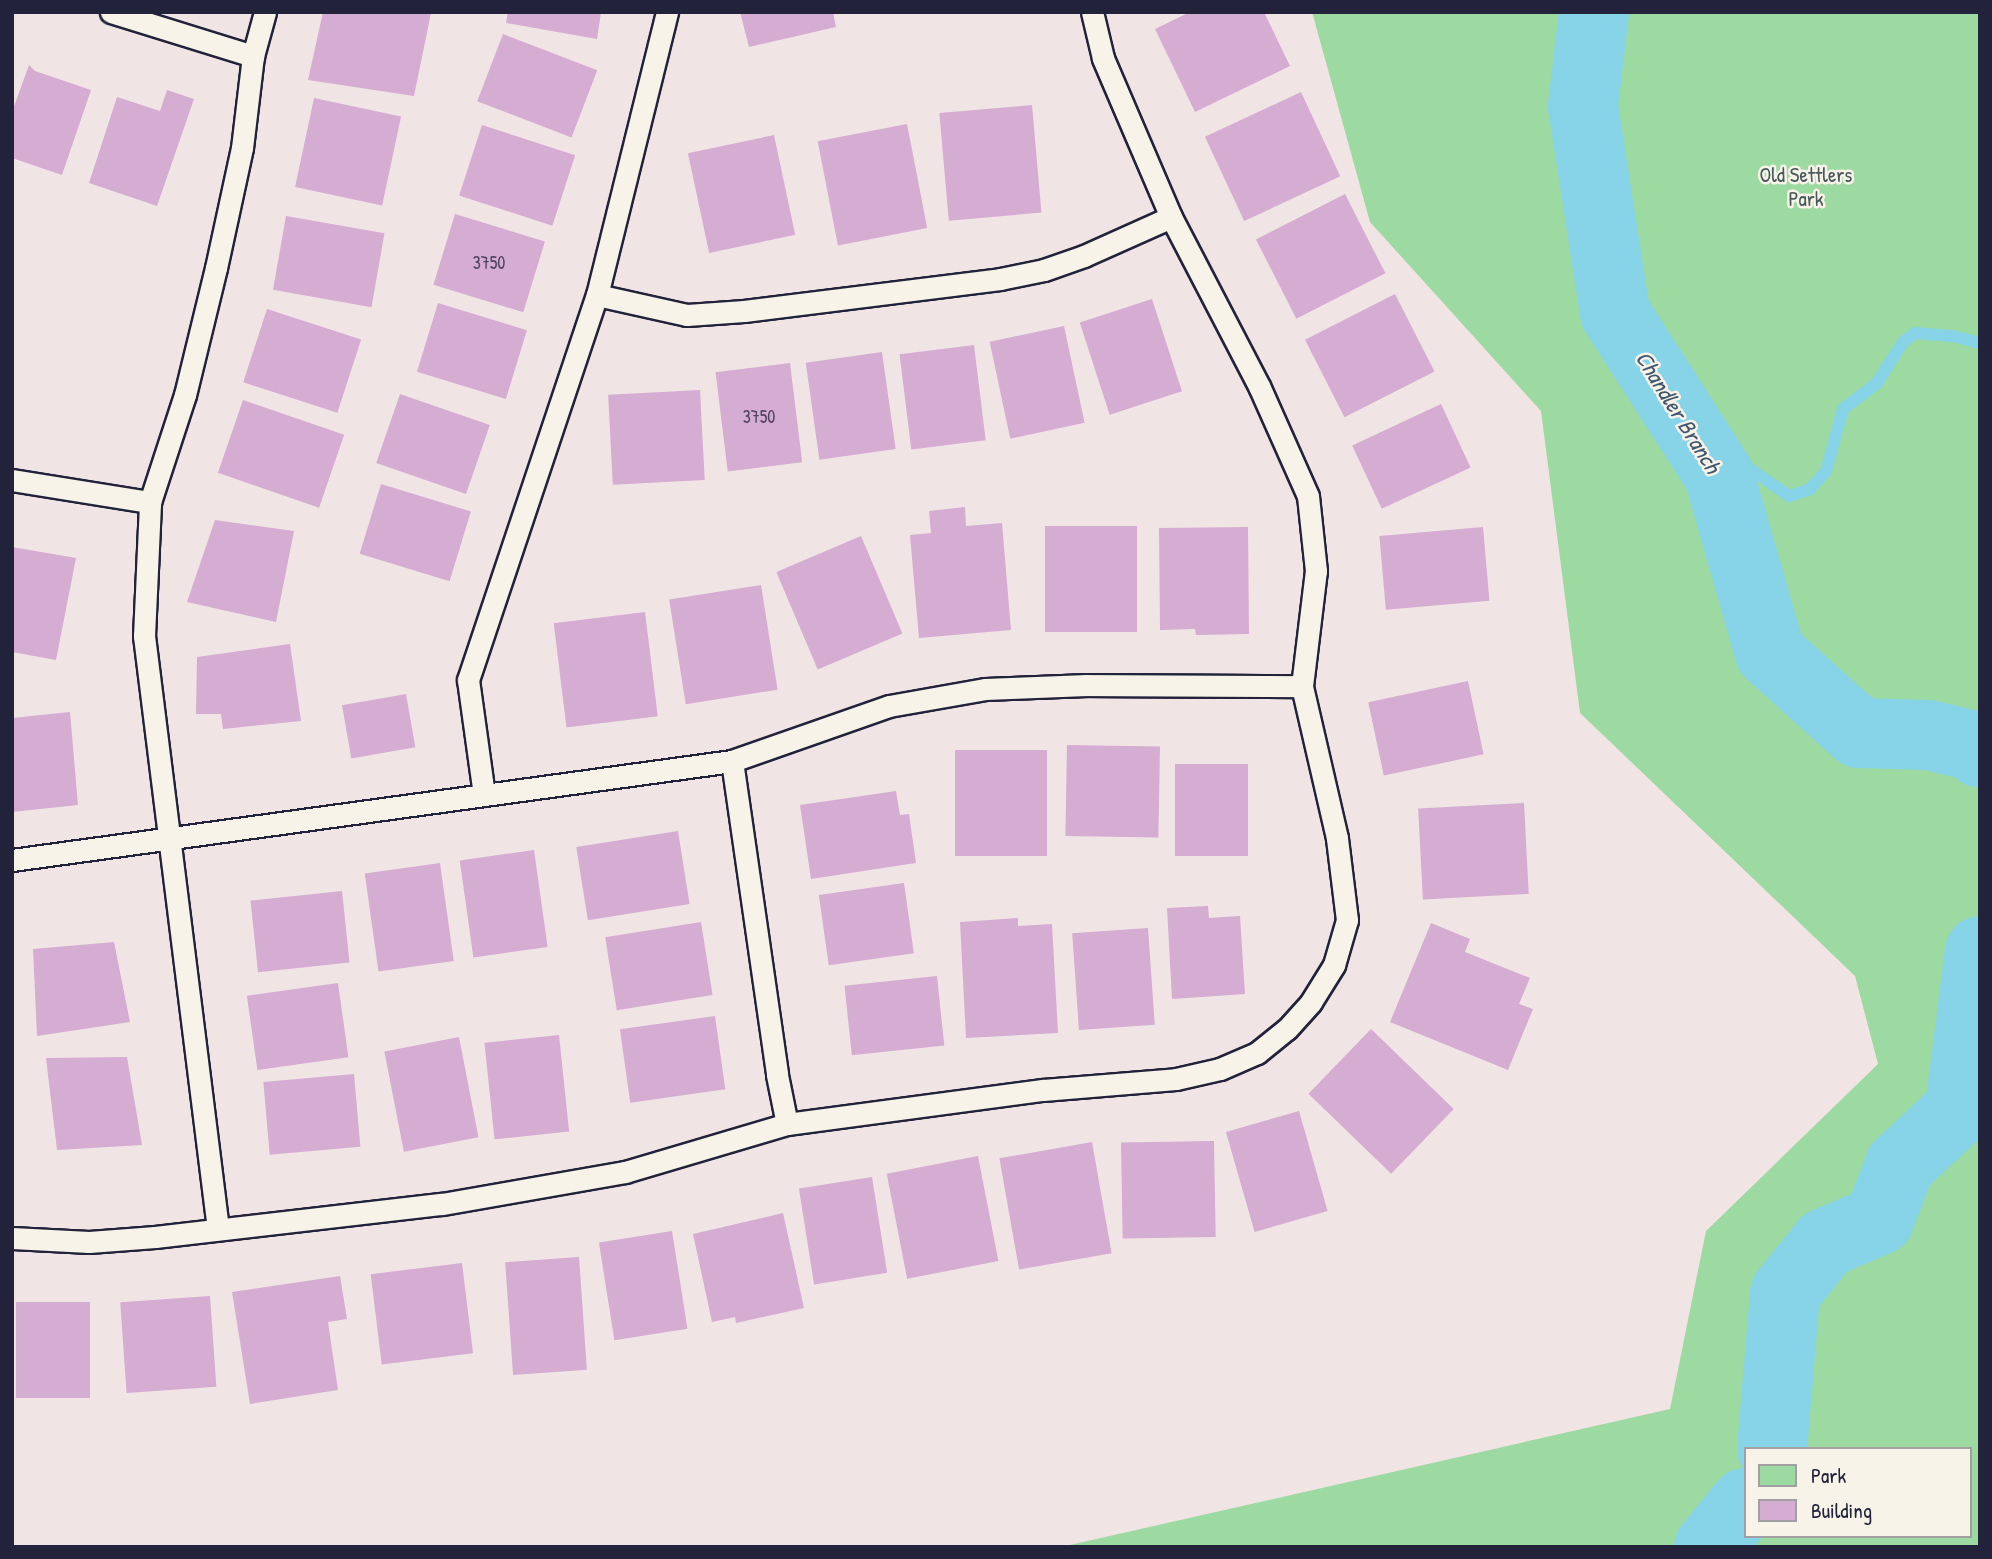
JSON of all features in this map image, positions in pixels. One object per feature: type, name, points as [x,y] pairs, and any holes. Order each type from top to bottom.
[{"type":"lane","points":[[111,12],[253,56]]},
{"type":"lane","points":[[218,1229],[144,636],[150,502],[185,395],[216,268],[242,148],[253,56],[265,12]]},
{"type":"lane","points":[[484,795],[468,680],[597,295],[667,12]]},
{"type":"lane","points":[[12,1238],[89,1242],[442,1204],[625,1172],[787,1124],[1043,1090],[1176,1079],[1220,1069],[1258,1054],[1287,1029],[1311,1002],[1334,965],[1348,920],[1337,838],[1302,686],[1316,571],[1308,496],[1259,386],[1171,216],[1102,58],[1092,12]]},
{"type":"lane","points":[[597,295],[687,315],[744,311],[1000,279],[1044,270],[1084,256],[1171,216]]},
{"type":"lane","points":[[12,480],[150,502]]},
{"type":"lane","points":[[12,860],[732,761],[889,706],[985,689],[1087,685],[1302,686]]},
{"type":"lane","points":[[732,761],[777,1075],[787,1124]]},
{"type":"green space","name":"Old Settlers Park","points":[[1312,12],[1980,12],[1980,1547],[1061,1547],[1670,1409],[1706,1231],[1878,1064],[1855,976],[1580,713],[1541,411],[1370,222]]},
{"type":"building","points":[[323,12],[431,13],[414,96],[308,80]]},
{"type":"building","points":[[508,12],[601,12],[597,39],[506,23]]},
{"type":"building","points":[[740,12],[833,12],[836,27],[749,47]]},
{"type":"building","points":[[1190,12],[1264,12],[1290,66],[1195,112],[1155,29]]},
{"type":"building","points":[[503,34],[597,70],[571,137],[477,101]]},
{"type":"building","points":[[29,65],[35,71],[91,90],[62,175],[12,158],[12,112]]},
{"type":"building","points":[[167,90],[194,99],[157,206],[89,183],[117,97],[160,111]]},
{"type":"building","points":[[1301,92],[1340,176],[1244,221],[1205,137]]},
{"type":"building","points":[[314,98],[401,117],[382,206],[295,187]]},
{"type":"building","points":[[1032,105],[1041,213],[949,221],[939,113]]},
{"type":"building","points":[[907,124],[927,228],[838,245],[818,141]]},
{"type":"building","points":[[482,125],[575,155],[552,226],[459,195]]},
{"type":"building","points":[[774,135],[795,235],[709,253],[688,153]]},
{"type":"building","points":[[1345,194],[1385,273],[1296,319],[1256,239]]},
{"type":"building","points":[[455,214],[545,241],[523,312],[433,285]]},
{"type":"building","points":[[286,216],[384,233],[371,307],[273,290]]},
{"type":"building","points":[[1395,294],[1434,372],[1345,417],[1305,340]]},
{"type":"building","points":[[1152,299],[1182,391],[1110,415],[1080,322]]},
{"type":"building","points":[[438,303],[527,330],[506,399],[417,372]]},
{"type":"building","points":[[267,309],[361,340],[337,413],[243,382]]},
{"type":"building","points":[[1064,326],[1085,423],[1010,439],[990,342]]},
{"type":"building","points":[[974,345],[986,440],[911,449],[900,354]]},
{"type":"building","points":[[882,352],[896,449],[819,460],[806,363]]},
{"type":"building","points":[[790,363],[802,462],[728,471],[716,372]]},
{"type":"building","points":[[700,390],[705,480],[613,485],[608,395]]},
{"type":"building","points":[[400,394],[490,425],[466,494],[376,463]]},
{"type":"building","points":[[243,400],[344,435],[319,508],[218,473]]},
{"type":"building","points":[[1441,404],[1471,467],[1382,509],[1352,445]]},
{"type":"building","points":[[381,484],[471,511],[450,581],[360,554]]},
{"type":"building","points":[[965,507],[966,526],[1002,523],[1011,630],[919,638],[910,535],[931,533],[929,511]]},
{"type":"building","points":[[215,520],[294,531],[276,622],[187,602]]},
{"type":"building","points":[[1045,526],[1137,526],[1137,632],[1045,632]]},
{"type":"building","points":[[1248,527],[1249,634],[1196,635],[1195,629],[1160,630],[1159,528]]},
{"type":"building","points":[[1483,527],[1489,601],[1386,610],[1379,536]]},
{"type":"building","points":[[861,536],[902,634],[818,670],[776,572]]},
{"type":"building","points":[[12,547],[76,558],[56,660],[12,652]]},
{"type":"building","points":[[761,585],[778,690],[686,704],[669,600]]},
{"type":"building","points":[[645,612],[658,716],[566,727],[554,623]]},
{"type":"building","points":[[290,644],[301,721],[223,729],[221,714],[196,714],[197,657]]},
{"type":"building","points":[[1468,681],[1484,754],[1384,776],[1368,702]]},
{"type":"building","points":[[406,694],[415,747],[351,758],[342,705]]},
{"type":"building","points":[[70,712],[78,805],[12,812],[12,718]]},
{"type":"building","points":[[1067,745],[1160,747],[1158,838],[1065,836]]},
{"type":"building","points":[[955,750],[1047,750],[1047,856],[955,856]]},
{"type":"building","points":[[1175,764],[1248,764],[1248,856],[1175,856]]},
{"type":"building","points":[[896,791],[900,815],[909,814],[916,863],[811,879],[800,805]]},
{"type":"building","points":[[1524,803],[1529,894],[1423,899],[1418,809]]},
{"type":"building","points":[[678,831],[690,904],[588,920],[576,847]]},
{"type":"building","points":[[534,850],[548,947],[473,957],[460,860]]},
{"type":"building","points":[[440,863],[454,961],[379,972],[365,874]]},
{"type":"building","points":[[904,883],[914,953],[829,965],[819,895]]},
{"type":"building","points":[[342,891],[350,963],[258,972],[251,901]]},
{"type":"building","points":[[1208,906],[1209,918],[1240,916],[1245,994],[1172,999],[1167,908]]},
{"type":"building","points":[[1018,918],[1018,926],[1052,924],[1058,1033],[966,1038],[960,922]]},
{"type":"building","points":[[701,922],[713,995],[617,1010],[605,937]]},
{"type":"building","points":[[1431,923],[1470,939],[1465,952],[1530,978],[1519,1004],[1533,1009],[1508,1070],[1390,1022]]},
{"type":"building","points":[[1148,928],[1155,1025],[1079,1030],[1072,933]]},
{"type":"building","points":[[114,942],[130,1022],[37,1036],[33,949]]},
{"type":"building","points":[[937,976],[944,1046],[852,1055],[845,986]]},
{"type":"building","points":[[338,983],[348,1057],[257,1070],[247,996]]},
{"type":"building","points":[[715,1016],[725,1089],[630,1103],[620,1029]]},
{"type":"building","points":[[1371,1029],[1454,1109],[1391,1174],[1308,1094]]},
{"type":"building","points":[[559,1035],[569,1131],[495,1139],[484,1043]]},
{"type":"building","points":[[459,1037],[478,1137],[404,1152],[384,1052]]},
{"type":"building","points":[[127,1057],[142,1145],[57,1150],[46,1058]]},
{"type":"building","points":[[354,1074],[360,1147],[270,1155],[263,1082]]},
{"type":"building","points":[[1299,1111],[1328,1211],[1255,1232],[1226,1132]]},
{"type":"building","points":[[1214,1141],[1216,1237],[1123,1239],[1121,1143]]},
{"type":"building","points":[[1092,1142],[1112,1253],[1019,1270],[999,1158]]},
{"type":"building","points":[[978,1156],[998,1261],[907,1279],[887,1174]]},
{"type":"building","points":[[872,1177],[887,1273],[814,1284],[799,1189]]},
{"type":"building","points":[[783,1213],[804,1308],[736,1323],[735,1317],[712,1322],[693,1234]]},
{"type":"building","points":[[672,1231],[687,1329],[614,1340],[599,1243]]},
{"type":"building","points":[[579,1257],[587,1370],[513,1375],[505,1262]]},
{"type":"building","points":[[462,1263],[473,1353],[382,1365],[371,1274]]},
{"type":"building","points":[[340,1276],[347,1319],[328,1322],[338,1390],[250,1404],[232,1292]]},
{"type":"building","points":[[210,1296],[216,1387],[127,1393],[120,1302]]},
{"type":"building","points":[[16,1302],[90,1302],[90,1398],[16,1398]]},
{"type":"waterway","name":"Chandler Branch","points":[[1594,12],[1583,106],[1615,313],[1719,475],[1770,653],[1859,733],[1928,735],[1974,746],[1980,753]]},
{"type":"waterway","points":[[1699,446],[1713,443],[1789,496],[1810,489],[1826,471],[1843,409],[1877,383],[1903,342],[1915,333],[1953,336],[1980,343]]},
{"type":"waterway","name":"Chandler Branch","points":[[1772,1447],[1785,1293],[1825,1243],[1879,1220],[1900,1165],[1960,1109],[1980,951]]},
{"type":"waterway","name":"Chandler Branch","points":[[1709,1547],[1744,1504]]}]
